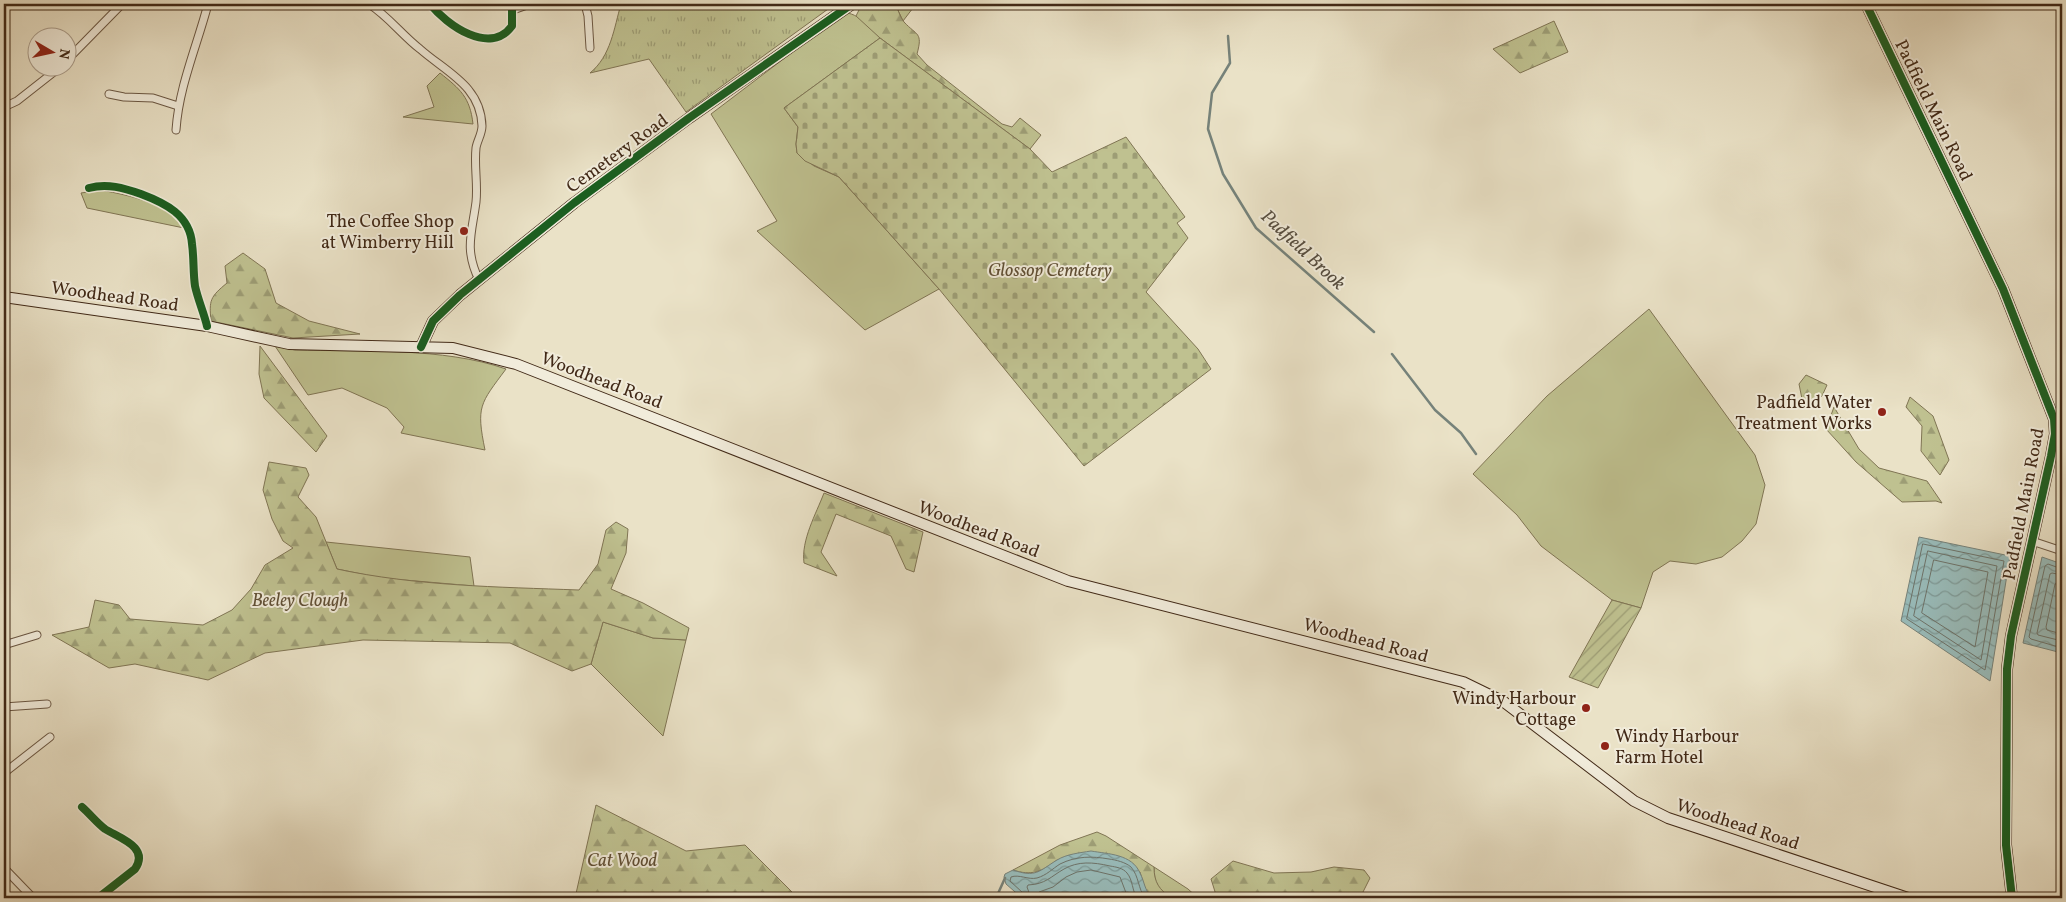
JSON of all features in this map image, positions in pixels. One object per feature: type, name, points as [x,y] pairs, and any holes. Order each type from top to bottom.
[{"type":"main road","name":"Cemetery Road","points":[[421,347],[433,321],[479,280],[574,203],[689,118],[852,4]]},
{"type":"main road","name":"Padfield Main Road","points":[[1866,4],[2003,289],[2054,419],[2054,434],[2011,636],[2007,669],[2006,846],[2012,898]]},
{"type":"main road","name":"Woodhead Road","points":[[4,297],[207,326],[289,344],[453,348],[516,364],[1081,585],[1464,682],[1504,702],[1634,801],[1668,818],[1908,898]]},
{"type":"street","points":[[78,49],[122,4]]},
{"type":"street","points":[[176,130],[178,106],[208,4]]},
{"type":"street","points":[[369,4],[380,11],[420,49],[462,80],[480,111],[482,128],[476,148],[477,188],[470,239],[470,255],[479,280]]},
{"type":"street","points":[[430,4],[459,29],[472,36],[483,38],[503,36],[512,26],[512,7],[530,4]]},
{"type":"street","points":[[585,4],[588,16],[590,48]]},
{"type":"street","points":[[4,105],[17,101],[47,78]]},
{"type":"street","points":[[109,94],[124,98],[152,98],[178,106]]},
{"type":"street","points":[[89,188],[98,186],[118,187],[149,197],[175,210],[190,232],[196,287],[207,326]]},
{"type":"street","points":[[2032,541],[2062,551]]},
{"type":"street","points":[[4,645],[37,635]]},
{"type":"street","points":[[4,708],[30,704],[47,704]]},
{"type":"street","points":[[4,773],[50,737]]},
{"type":"street","points":[[82,807],[106,829],[122,837],[138,854],[139,863],[135,869],[98,898]]},
{"type":"street","points":[[4,868],[33,898]]},
{"type":"green space","points":[[621,4],[835,4],[686,112],[649,59],[590,73],[603,58],[607,50]]},
{"type":"green space","points":[[862,4],[895,4],[901,18],[918,35],[917,54],[927,65],[1002,124],[1012,127],[1020,118],[1041,135],[1030,149],[880,38],[856,16]]},
{"type":"green space","points":[[895,4],[916,4],[903,21]]},
{"type":"green space","points":[[844,13],[849,13],[859,18],[880,38],[784,108],[798,127],[797,153],[814,166],[839,177],[939,289],[865,330],[757,231],[777,221],[711,114]]},
{"type":"green space","points":[[1554,21],[1568,52],[1520,73],[1493,49]]},
{"type":"green space","name":"Glossop Cemetery","points":[[880,38],[1030,149],[1052,172],[1126,137],[1185,217],[1177,223],[1188,238],[1146,292],[1198,349],[1211,369],[1084,466],[939,289],[839,177],[805,161],[797,153],[798,127],[784,108]]},
{"type":"green space","points":[[440,73],[467,100],[473,124],[403,117],[434,107],[427,86]]},
{"type":"green space","points":[[101,190],[135,198],[157,206],[176,219],[184,228],[87,208],[81,193]]},
{"type":"green space","points":[[243,253],[265,269],[276,303],[309,321],[360,334],[293,338],[211,321],[210,308],[212,299],[227,283],[225,266]]},
{"type":"green space","points":[[1649,309],[1755,455],[1765,485],[1756,524],[1742,541],[1722,557],[1696,564],[1670,561],[1653,572],[1641,608],[1612,600],[1541,546],[1517,515],[1473,474],[1547,396]]},
{"type":"green space","points":[[260,346],[327,436],[316,452],[264,398],[259,374]]},
{"type":"green space","points":[[275,346],[295,350],[429,354],[482,362],[506,369],[490,390],[482,406],[481,424],[485,450],[401,433],[404,427],[387,408],[342,388],[308,395]]},
{"type":"green space","points":[[1806,375],[1827,385],[1822,396],[1814,403],[1802,399],[1799,384]]},
{"type":"green space","points":[[1910,397],[1933,416],[1949,460],[1940,475],[1921,451],[1922,426],[1906,407]]},
{"type":"green space","points":[[1834,407],[1859,449],[1879,468],[1927,481],[1942,503],[1936,501],[1902,502],[1856,462],[1826,429]]},
{"type":"green space","name":"Beeley Clough","points":[[269,462],[306,468],[309,475],[298,497],[316,517],[337,569],[367,575],[457,585],[579,590],[598,564],[606,530],[616,522],[628,529],[626,553],[611,589],[643,603],[689,628],[686,640],[653,638],[603,622],[591,664],[572,671],[510,643],[363,640],[265,653],[208,680],[135,664],[109,668],[52,635],[89,627],[95,600],[119,605],[130,619],[203,625],[232,610],[251,589],[265,565],[293,548],[283,541],[272,519],[263,490]]},
{"type":"green space","points":[[824,493],[923,532],[914,572],[906,569],[891,536],[836,514],[821,552],[837,576],[804,563],[807,536]]},
{"type":"green space","points":[[326,542],[470,557],[474,586],[381,578],[337,569]]},
{"type":"green space","points":[[1612,600],[1641,608],[1598,688],[1569,677]]},
{"type":"green space","points":[[603,622],[653,638],[686,640],[663,736],[591,664]]},
{"type":"green space","name":"Cat Wood","points":[[596,805],[686,851],[745,845],[798,898],[575,898]]},
{"type":"green space","points":[[1097,832],[1154,867],[1158,885],[1172,898],[1152,898],[1145,889],[1140,872],[1057,860],[1036,872],[1025,873],[1013,870],[1060,845]]},
{"type":"green space","points":[[1233,861],[1274,873],[1311,872],[1334,867],[1364,870],[1370,878],[1360,898],[1217,898],[1211,879]]},
{"type":"green space","points":[[1154,867],[1188,889],[1198,898],[1180,898],[1166,894],[1157,885]]},
{"type":"water","points":[[1919,537],[2010,556],[1990,681],[1901,621]]},
{"type":"water","points":[[2042,557],[2062,564],[2062,653],[2023,643]]},
{"type":"water","points":[[1091,851],[1112,854],[1131,862],[1140,873],[1146,889],[1152,898],[1022,898],[1006,884],[1005,874],[1013,870],[1027,873],[1037,872],[1065,856]]},
{"type":"waterway","name":"Padfield Brook","points":[[1228,36],[1230,63],[1212,93],[1208,129],[1223,174],[1256,228],[1374,332]]},
{"type":"waterway","name":"Padfield Brook","points":[[1392,354],[1435,410],[1461,433],[1476,454]]},
{"type":"waterway","points":[[996,898],[1005,878]]},
{"type":"cycle path","points":[[430,4],[447,21],[469,34],[481,38],[503,35],[512,26],[512,4]]},
{"type":"cycle path","points":[[421,347],[433,321],[460,295],[574,203],[689,118],[852,4]]},
{"type":"cycle path","points":[[1866,4],[2003,289],[2054,419],[2055,434],[2051,456],[2011,636],[2007,669],[2006,845],[2012,898]]},
{"type":"cycle path","points":[[89,188],[109,186],[135,192],[167,206],[187,225],[193,249],[195,286],[207,326]]},
{"type":"cycle path","points":[[82,807],[105,829],[131,844],[139,855],[139,861],[135,869],[98,898]]},
{"type":"place","name":"The Coffee Shop at Wimberry Hill","points":[[464,231]]},
{"type":"place","name":"Padfield Water Treatment Works","points":[[1882,412]]},
{"type":"place","name":"Windy Harbour Cottage","points":[[1586,708]]},
{"type":"place","name":"Windy Harbour Farm Hotel","points":[[1605,746]]}]
